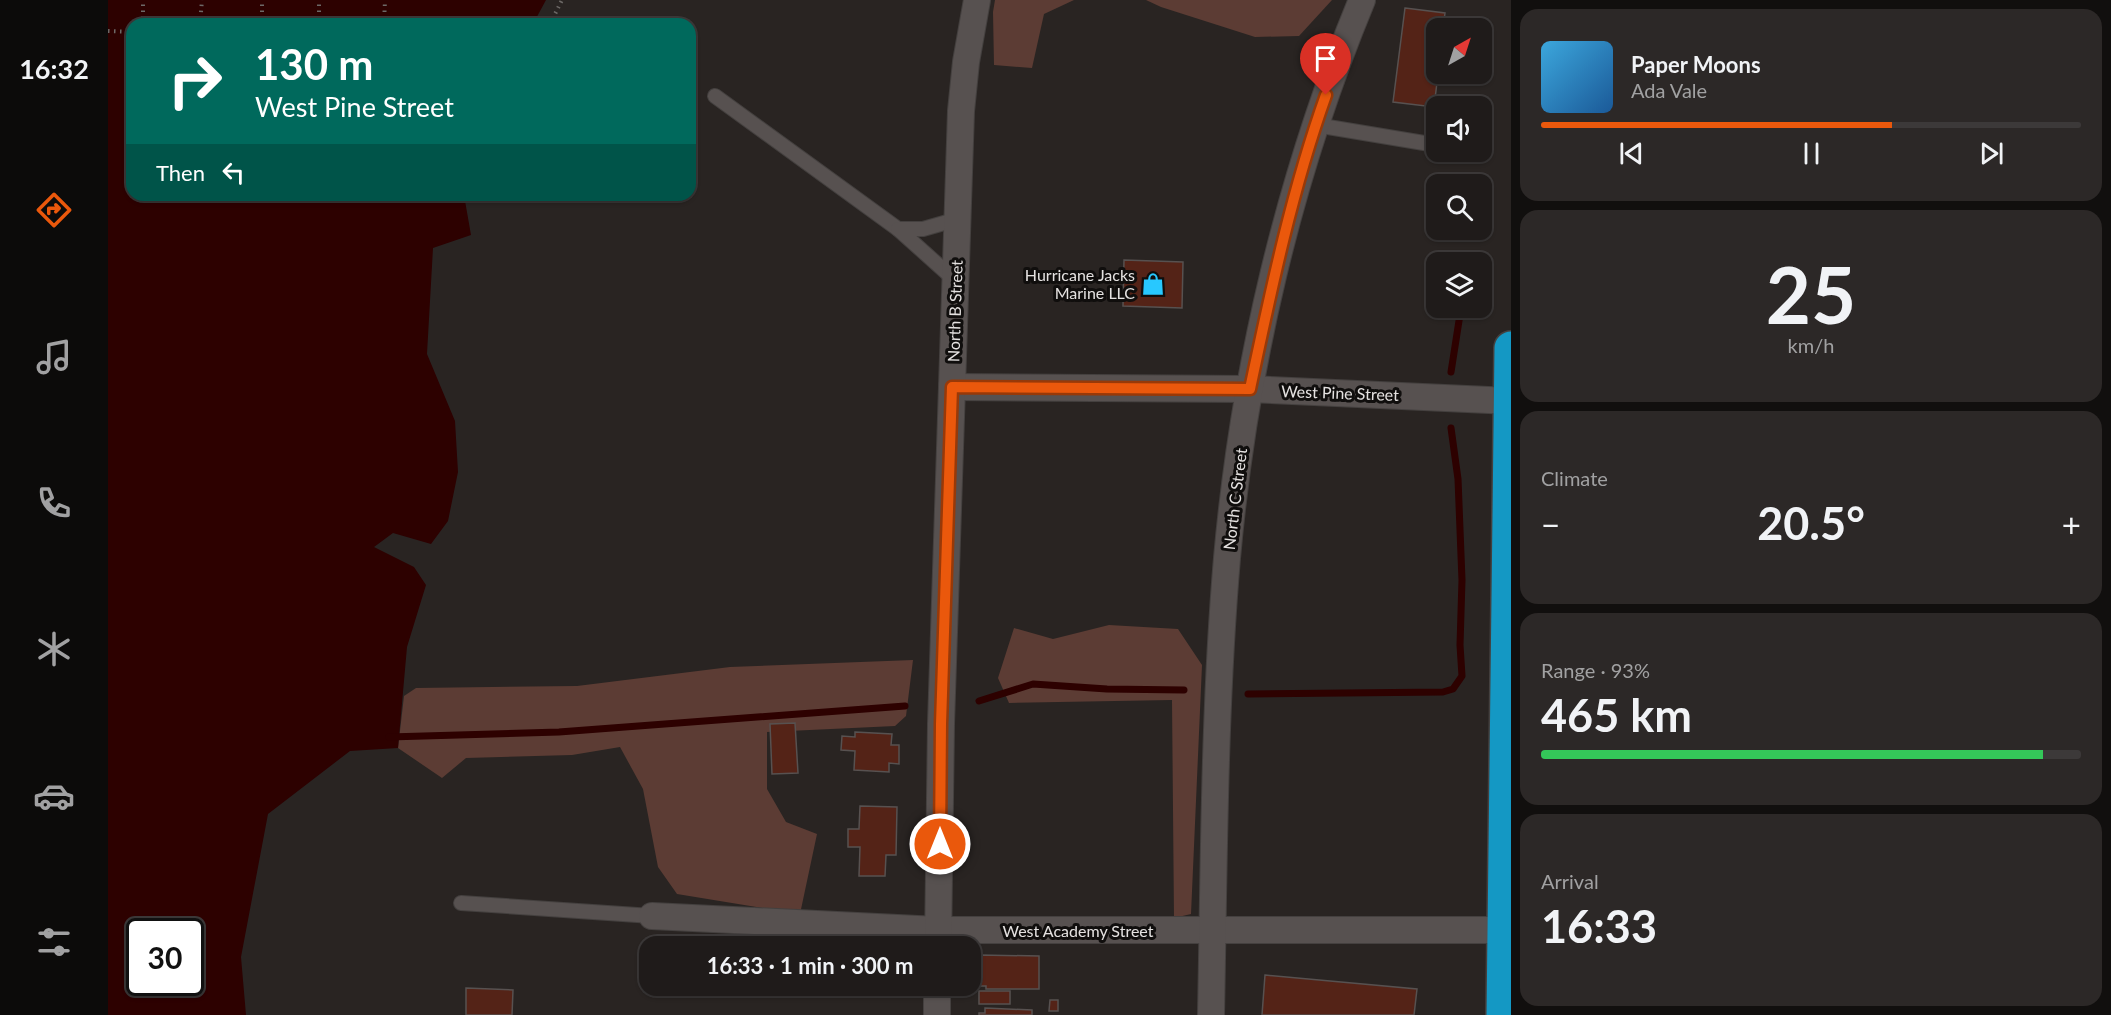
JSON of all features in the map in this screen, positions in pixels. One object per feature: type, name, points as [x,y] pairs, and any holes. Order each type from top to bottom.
[{"type":"highway","points":[[1503,1015],[1511,348]]},
{"type":"street","name":"North B Street","points":[[938,936],[941,724],[961,111],[966,62],[977,0]]},
{"type":"street","name":"North C Street","points":[[1211,1015],[1218,698],[1226,568],[1238,465],[1250,389],[1294,197],[1316,124],[1362,0]]},
{"type":"street","name":"West Pine Street","points":[[952,387],[1250,389],[1510,400]]},
{"type":"street","name":"West Academy Street","points":[[652,916],[912,936]]},
{"type":"street","name":"West Academy Street","points":[[981,937],[1213,932],[1504,930]]},
{"type":"street","points":[[937,996],[937,1015]]},
{"type":"lane","points":[[715,96],[898,229],[956,281]]},
{"type":"lane","points":[[1316,124],[1426,143]]},
{"type":"lane","points":[[898,229],[923,229],[958,219]]},
{"type":"lane","points":[[461,903],[652,916]]},
{"type":"path","points":[[143,0],[143,18]]},
{"type":"path","points":[[200,18],[202,0]]},
{"type":"path","points":[[262,0],[262,18]]},
{"type":"path","points":[[319,18],[320,0]]},
{"type":"path","points":[[384,18],[385,0]]},
{"type":"path","points":[[553,18],[562,0]]},
{"type":"path","points":[[108,31],[126,32]]},
{"type":"shaded area","points":[[108,0],[546,0],[536,18],[126,18],[126,201],[465,201],[471,235],[433,248],[427,354],[455,421],[458,472],[448,521],[431,544],[393,533],[374,547],[414,567],[426,585],[407,647],[398,748],[350,751],[268,814],[241,957],[246,1015],[108,1015]]},
{"type":"shaded area","points":[[995,0],[1074,0],[1044,14],[1032,68],[994,65],[993,12]]},
{"type":"shaded area","points":[[1146,0],[1332,0],[1299,36],[1255,37],[1161,7]]},
{"type":"shaded area","points":[[1109,625],[1178,629],[1202,665],[1191,914],[1174,918],[1172,700],[1009,703],[998,678],[1014,628],[1053,639]]},
{"type":"shaded area","points":[[913,660],[906,716],[895,726],[767,732],[767,789],[786,822],[817,834],[800,914],[677,894],[658,867],[643,789],[620,747],[572,755],[466,758],[442,778],[398,748],[404,696],[416,688],[577,686],[730,667]]},
{"type":"building","points":[[1405,8],[1445,13],[1444,18],[1426,18],[1426,84],[1437,84],[1435,96],[1426,96],[1426,106],[1393,102]]},
{"type":"building","name":"Hurricane Jacks Marine LLC","points":[[1124,260],[1183,262],[1182,308],[1123,306]]},
{"type":"building","points":[[795,723],[798,773],[772,774],[770,724]]},
{"type":"building","points":[[855,732],[892,734],[891,745],[899,745],[899,764],[889,763],[889,772],[854,770],[855,751],[841,750],[842,736],[855,737]]},
{"type":"building","points":[[860,806],[897,807],[896,855],[886,855],[885,876],[859,876],[860,847],[848,847],[848,829],[859,829]]},
{"type":"building","points":[[981,955],[1039,956],[1039,989],[986,989],[986,986],[981,986]]},
{"type":"building","points":[[1265,975],[1417,989],[1414,1015],[1262,1015]]},
{"type":"building","points":[[466,988],[513,990],[512,1015],[466,1015]]},
{"type":"building","points":[[981,991],[1010,991],[1010,1004],[979,1004]]},
{"type":"building","points":[[1050,1000],[1058,1000],[1058,1011],[1049,1011]]},
{"type":"building","points":[[985,1008],[1032,1010],[1032,1015],[979,1015],[979,1013],[985,1013]]},
{"type":"waterway","points":[[1451,372],[1459,318]]},
{"type":"waterway","points":[[1248,694],[1443,692],[1453,689],[1462,676],[1460,645],[1462,580],[1458,479],[1451,428]]},
{"type":"waterway","points":[[979,701],[1033,684],[1107,689],[1184,690]]},
{"type":"waterway","points":[[389,737],[559,732],[905,706]]},
{"type":"place","name":"Hurricane Jacks Marine LLC","points":[[1153,284]]},
{"type":"route","points":[[940,844],[941,724],[952,387],[1250,389],[1294,197],[1326,95]]}]
